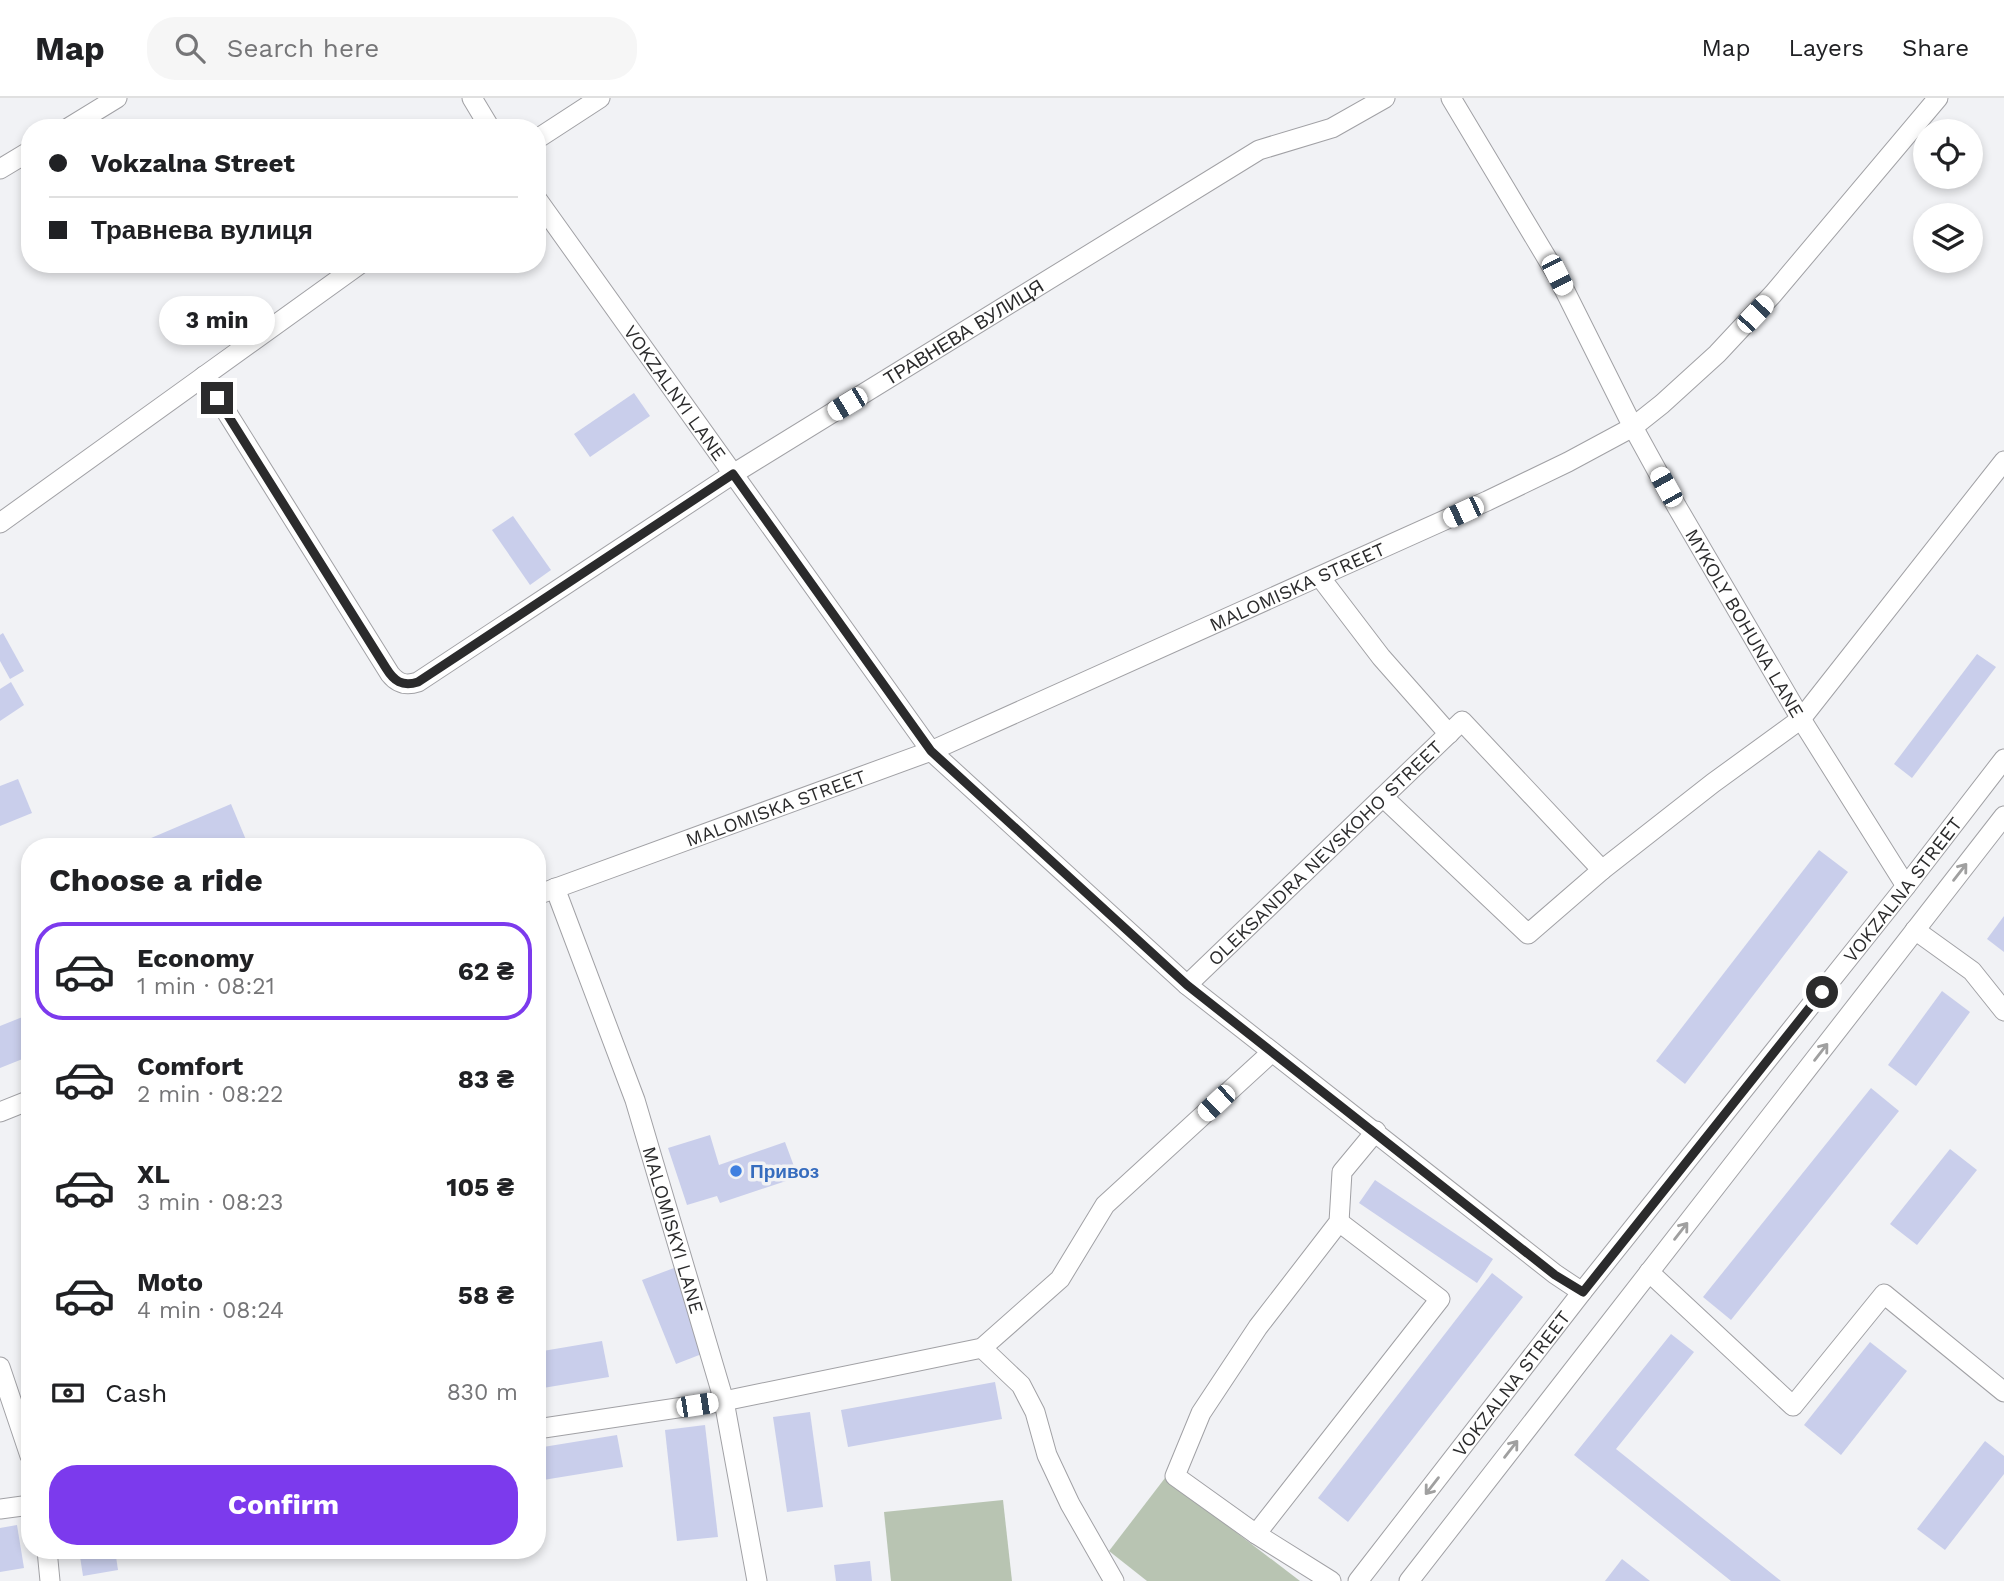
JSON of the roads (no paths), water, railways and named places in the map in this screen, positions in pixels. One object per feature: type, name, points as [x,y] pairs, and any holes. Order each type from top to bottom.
[{"type":"street","points":[[83,119],[117,98]]},
{"type":"street","points":[[472,98],[485,119]]},
{"type":"street","points":[[546,133],[600,98]]},
{"type":"street","name":"ТРАВНЕВА ВУЛИЦЯ","points":[[204,376],[386,668],[395,680],[402,684],[418,682],[733,474],[1259,150],[1332,128],[1385,98]]},
{"type":"street","name":"MYKOLY BOHUNA LANE","points":[[1451,98],[1557,275],[1633,427],[1801,719],[1906,886]]},
{"type":"street","name":"MALOMISKA STREET","points":[[546,891],[931,751],[1320,577],[1568,462],[1633,427],[1717,354],[1764,304],[1938,98]]},
{"type":"street","points":[[0,169],[21,156]]},
{"type":"street","name":"VOKZALNYI LANE","points":[[546,212],[931,751],[1187,985],[1555,1275],[1583,1292]]},
{"type":"street","points":[[0,523],[347,273]]},
{"type":"street","points":[[1383,797],[1528,934],[1602,870],[1713,783],[1801,719],[2004,461]]},
{"type":"street","points":[[1320,577],[1381,657],[1602,870]]},
{"type":"street","name":"OLEKSANDRA NEVSKOHO STREET","points":[[1187,985],[1455,727]]},
{"type":"street","name":"VOKZALNA STREET","points":[[1358,1581],[2004,759]]},
{"type":"street","name":"VOKZALNA STREET","points":[[1409,1581],[2004,816]]},
{"type":"street","name":"MALOMISKYI LANE","points":[[546,891],[635,1101],[724,1401],[757,1581]]},
{"type":"street","points":[[1915,930],[1972,971],[2004,1011]]},
{"type":"street","points":[[546,1428],[724,1401],[982,1348],[1060,1279],[1105,1205],[1272,1052]]},
{"type":"street","points":[[0,1112],[21,1104]]},
{"type":"street","points":[[1331,1581],[1256,1534],[1175,1476],[1201,1413],[1258,1327],[1339,1222],[1342,1172],[1376,1132]]},
{"type":"street","points":[[1256,1534],[1440,1299],[1339,1222]]},
{"type":"street","points":[[1649,1272],[1793,1406],[1884,1294],[2004,1392]]},
{"type":"street","points":[[982,1348],[1021,1385],[1035,1412],[1046,1455],[1070,1504],[1114,1581]]},
{"type":"street","points":[[0,1367],[21,1429]]},
{"type":"street","points":[[0,1509],[21,1506]]},
{"type":"street","points":[[48,1559],[50,1581]]},
{"type":"place","name":"Привоз","points":[[736,1171]]}]
